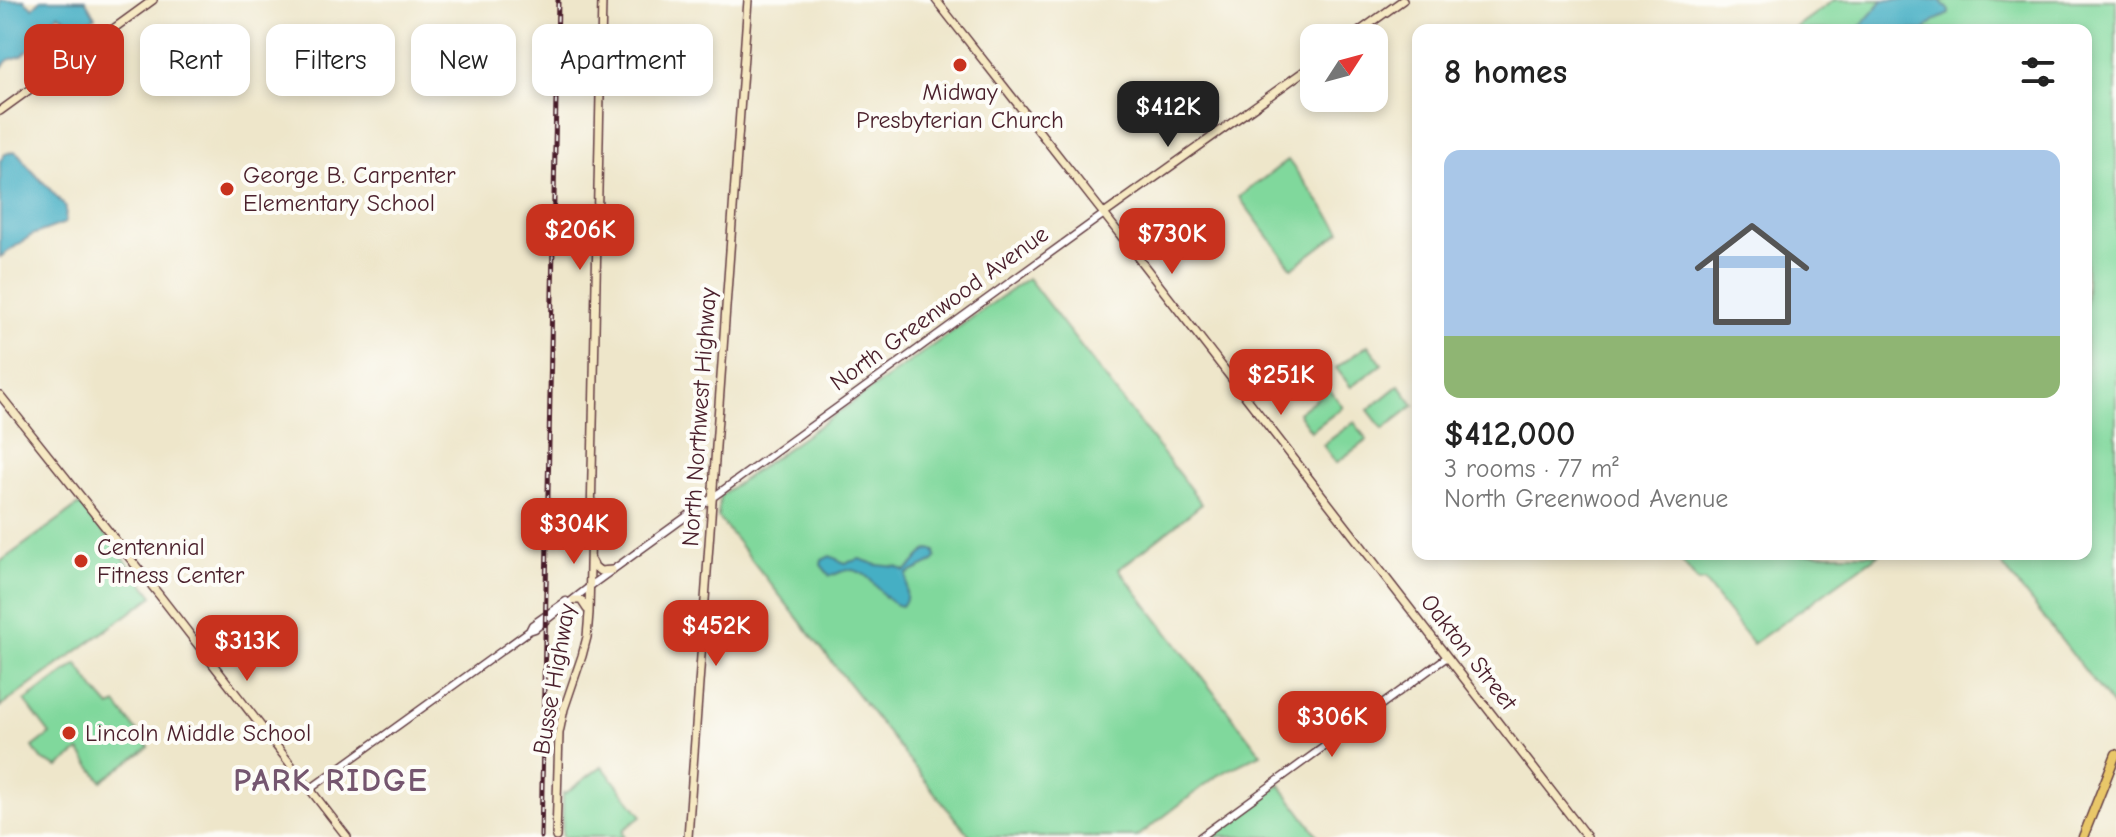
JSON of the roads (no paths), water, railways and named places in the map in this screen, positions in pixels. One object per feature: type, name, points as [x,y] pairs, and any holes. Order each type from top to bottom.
[{"type":"main road","points":[[0,111],[153,0]]},
{"type":"main road","name":"Busse Highway","points":[[556,837],[559,733],[587,637],[589,613],[602,0]]},
{"type":"main road","name":"North Northwest Highway","points":[[688,837],[748,0]]},
{"type":"main road","name":"Oakton Street","points":[[936,0],[1587,837]]},
{"type":"main road","points":[[1370,24],[1403,0]]},
{"type":"main road","name":"North Greenwood Avenue","points":[[1104,214],[1300,74]]},
{"type":"main road","points":[[0,395],[347,837]]},
{"type":"main road","points":[[590,557],[597,570],[612,570]]},
{"type":"main road","points":[[574,600],[583,601],[589,613]]},
{"type":"main road","points":[[2083,837],[2116,754]]},
{"type":"street","name":"North Greenwood Avenue","points":[[310,789],[1104,214]]},
{"type":"street","name":"North Greenwood Avenue","points":[[529,631],[532,625],[589,587]]},
{"type":"street","points":[[1200,837],[1447,657]]},
{"type":"water","points":[[0,0],[24,0],[33,8],[41,0],[85,0],[95,17],[82,24],[68,24],[58,14],[48,24],[24,24],[24,54],[8,60],[0,69]]},
{"type":"water","points":[[1883,0],[1940,0],[1949,11],[1949,14],[1931,24],[1862,24]]},
{"type":"water","points":[[14,151],[66,208],[65,223],[32,235],[0,257],[0,161],[5,154]]},
{"type":"water","points":[[930,549],[935,551],[933,562],[907,574],[906,600],[902,606],[894,604],[858,571],[847,570],[830,576],[821,565],[822,560],[830,556],[845,563],[860,559],[905,571]]},
{"type":"railway","points":[[541,837],[558,0]]},
{"type":"place","name":"Midway Presbyterian Church","points":[[960,65]]},
{"type":"place","name":"George B. Carpenter Elementary School","points":[[227,189]]},
{"type":"place","name":"Centennial Fitness Center","points":[[81,561]]},
{"type":"place","name":"Lincoln Middle School","points":[[69,733]]},
{"type":"district","name":"PARK RIDGE","points":[[331,780]]}]
